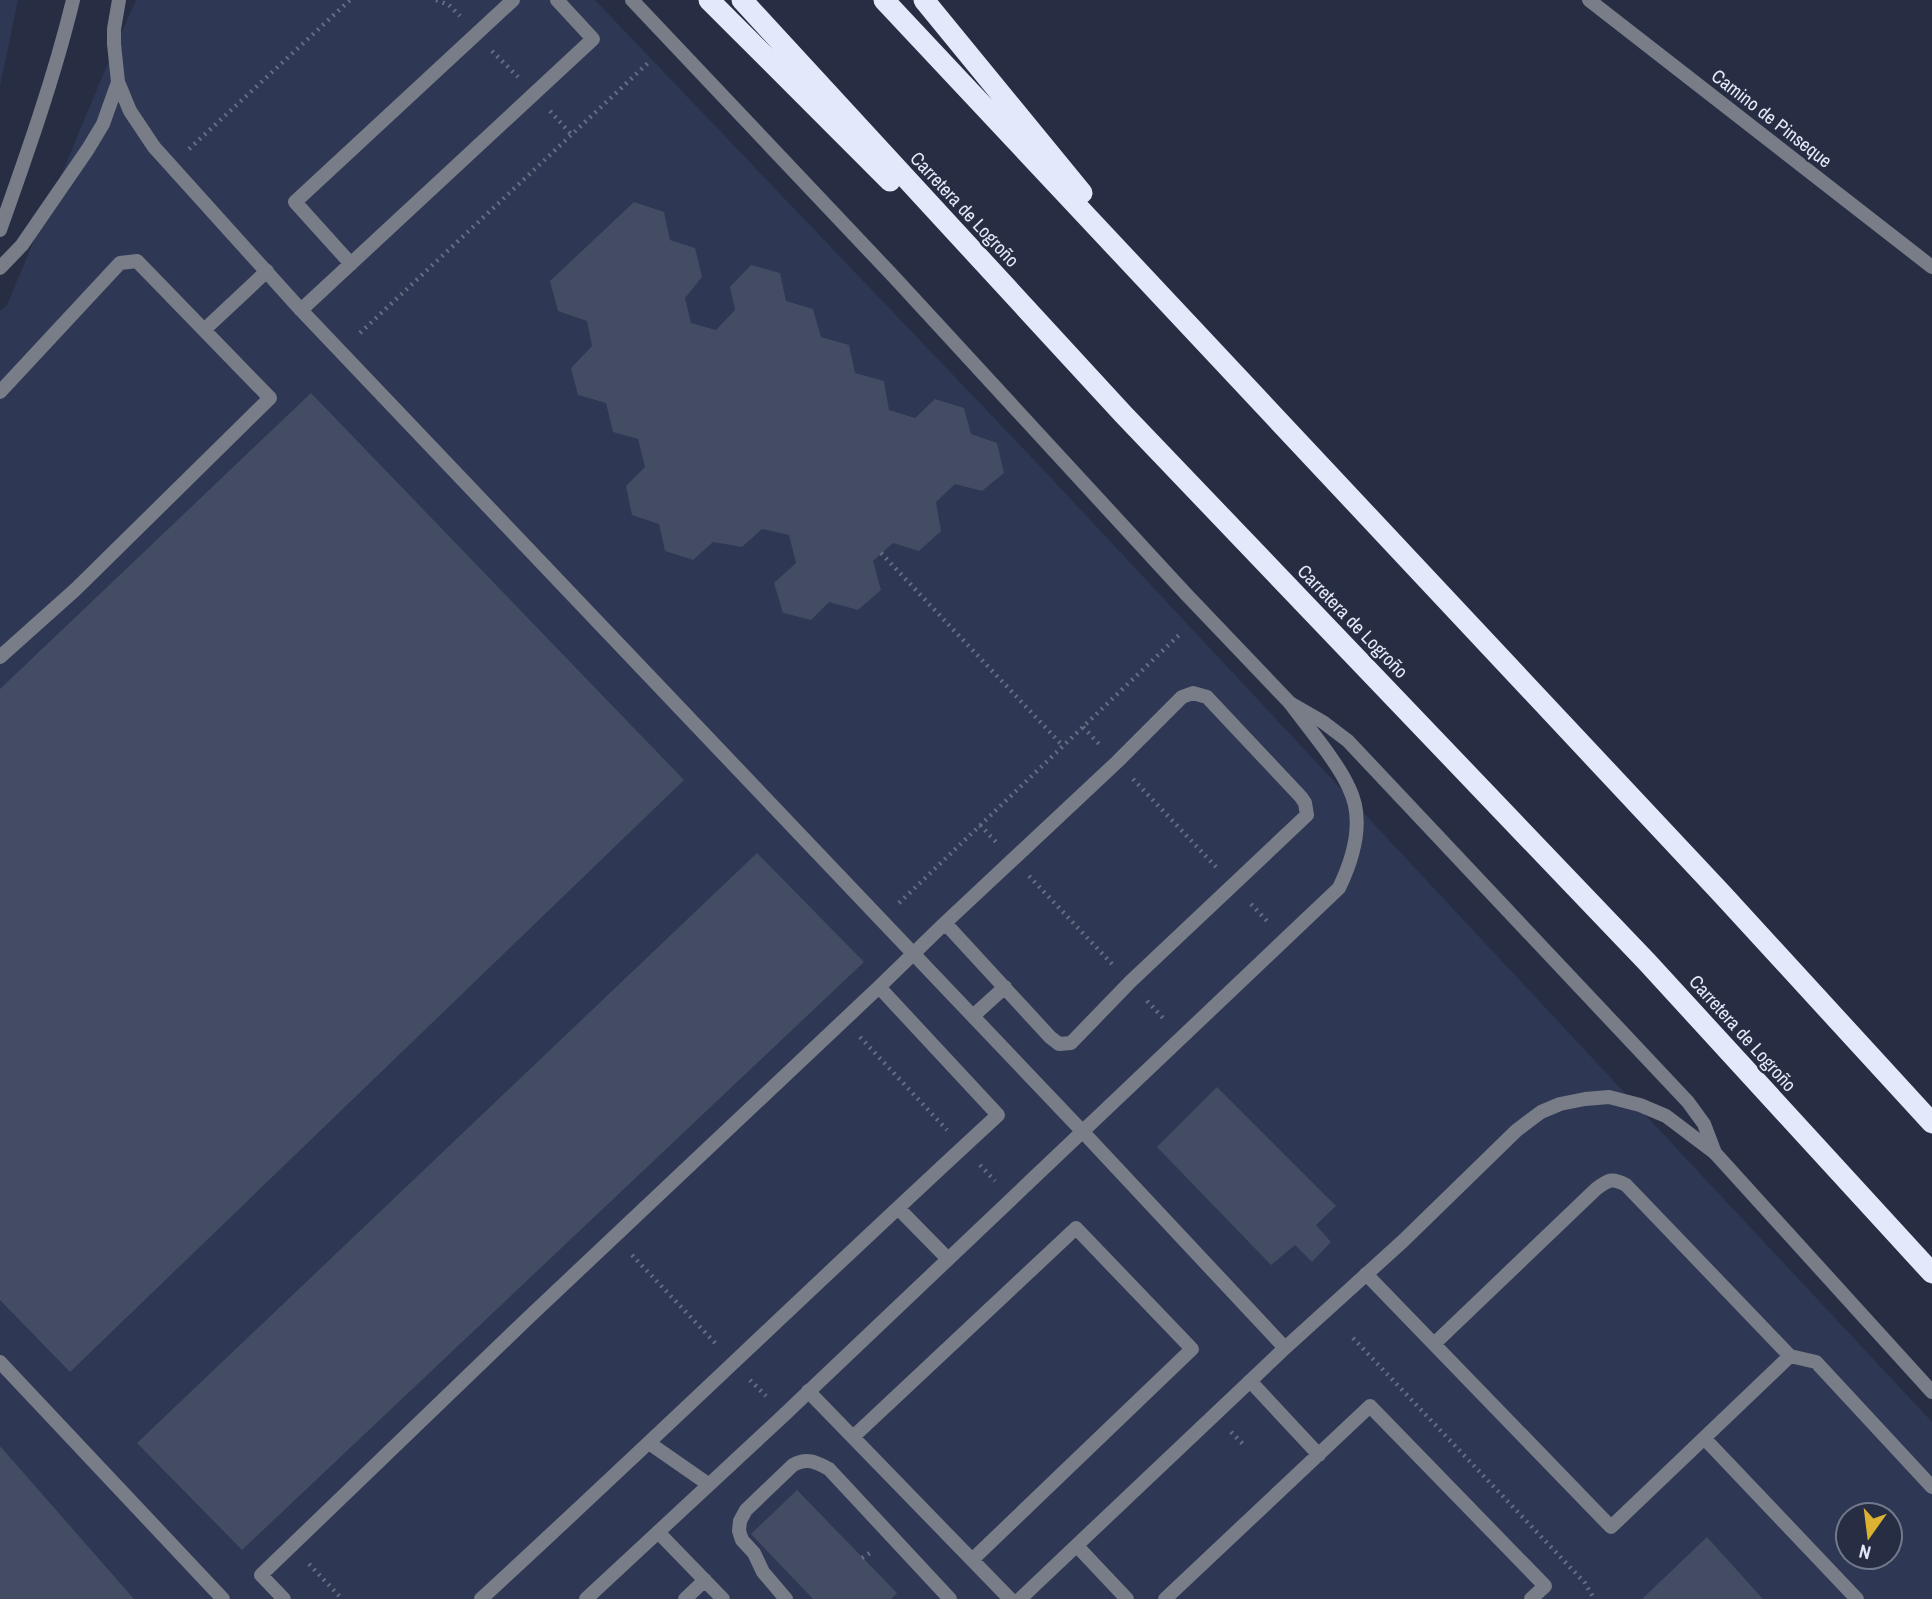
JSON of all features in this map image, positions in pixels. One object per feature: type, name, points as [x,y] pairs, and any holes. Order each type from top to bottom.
[{"type":"highway","points":[[709,0],[1124,415]]},
{"type":"highway","name":"Carretera de Logroño","points":[[742,0],[1124,415],[1647,962],[1932,1273]]},
{"type":"highway","points":[[884,0],[1722,894],[1932,1123]]},
{"type":"highway","points":[[924,0],[1206,344]]},
{"type":"street","points":[[0,230],[44,102],[73,0]]},
{"type":"street","points":[[119,0],[114,29],[118,82],[130,111],[154,147],[301,310],[915,954],[1285,1348]]},
{"type":"street","points":[[351,264],[295,202],[513,0]]},
{"type":"street","points":[[301,310],[593,39],[557,0]]},
{"type":"street","points":[[586,1599],[1322,905],[1339,888],[1350,866],[1356,839],[1356,815],[1350,790],[1290,703],[632,0]]},
{"type":"street","name":"Camino de Pinseque","points":[[1589,0],[1932,267]]},
{"type":"street","points":[[0,268],[22,245],[88,149],[103,124],[118,82]]},
{"type":"street","points":[[0,392],[120,263],[138,261],[270,398],[76,589],[0,657]]},
{"type":"street","points":[[204,330],[267,271]]},
{"type":"street","points":[[284,1599],[261,1575],[915,954],[944,923],[1117,762],[1182,697],[1193,693],[1207,697],[1305,803],[1307,815],[1130,982],[1071,1043],[1059,1044],[1050,1037],[944,923]]},
{"type":"street","points":[[1290,703],[1338,732],[1358,751],[1688,1102],[1704,1124],[1715,1153]]},
{"type":"street","points":[[487,1597],[733,1362],[998,1115],[879,987]]},
{"type":"street","points":[[973,1016],[1005,987]]},
{"type":"street","points":[[1020,1599],[1285,1348],[1403,1241],[1517,1130],[1541,1112],[1560,1104],[1609,1097],[1640,1105],[1667,1116],[1715,1153],[1932,1392]]},
{"type":"street","points":[[1434,1344],[1596,1189],[1607,1181],[1617,1180],[1626,1185],[1790,1356],[1816,1362],[1932,1487]]},
{"type":"street","points":[[898,1208],[948,1259]]},
{"type":"street","points":[[853,1437],[1076,1228],[1192,1349],[972,1560]]},
{"type":"street","points":[[1366,1274],[1611,1527],[1790,1356]]},
{"type":"street","points":[[0,1362],[223,1599]]},
{"type":"street","points":[[1250,1381],[1319,1455]]},
{"type":"street","points":[[808,1391],[1010,1599]]},
{"type":"street","points":[[1165,1599],[1370,1406],[1545,1586],[1531,1599]]},
{"type":"street","points":[[1704,1438],[1857,1599]]},
{"type":"street","points":[[649,1443],[708,1484]]},
{"type":"street","points":[[786,1599],[763,1572],[754,1553],[738,1531],[746,1510],[793,1465],[809,1460],[829,1469],[950,1599]]},
{"type":"street","points":[[657,1532],[723,1599]]},
{"type":"street","points":[[1077,1545],[1127,1599]]},
{"type":"street","points":[[685,1599],[705,1580]]},
{"type":"path","points":[[187,150],[350,0]]},
{"type":"path","points":[[436,0],[449,5],[571,134]]},
{"type":"path","points":[[360,333],[648,63]]},
{"type":"path","points":[[881,553],[1063,746]]},
{"type":"path","points":[[898,903],[1179,635]]},
{"type":"path","points":[[1083,727],[1269,923]]},
{"type":"path","points":[[980,825],[1166,1020]]},
{"type":"path","points":[[615,1237],[784,1415]]},
{"type":"path","points":[[1353,1338],[1585,1583],[1594,1599]]},
{"type":"shaded area","points":[[0,0],[18,0],[0,86]]},
{"type":"shaded area","points":[[136,0],[595,0],[1037,463],[1932,1422],[1932,1599],[0,1599],[0,311],[7,305]]},
{"type":"building","points":[[634,202],[664,212],[670,240],[695,248],[702,277],[685,298],[691,323],[716,330],[735,310],[730,287],[751,265],[780,273],[786,301],[813,309],[821,337],[849,345],[855,373],[884,381],[889,410],[915,418],[935,399],[964,408],[971,434],[997,443],[1004,473],[982,491],[955,484],[936,502],[941,531],[919,551],[893,543],[873,561],[881,590],[858,610],[829,602],[811,620],[783,613],[774,583],[796,563],[789,535],[762,529],[742,547],[713,542],[693,560],[665,551],[659,524],[632,515],[626,486],[645,467],[638,439],[613,432],[606,403],[578,395],[571,368],[592,346],[587,321],[558,311],[550,281]]},
{"type":"building","points":[[311,393],[684,780],[70,1372],[0,1300],[0,689]]},
{"type":"building","points":[[757,853],[864,962],[242,1550],[137,1443]]},
{"type":"building","points":[[1217,1087],[1336,1206],[1316,1225],[1331,1242],[1312,1262],[1295,1245],[1271,1265],[1157,1147]]},
{"type":"building","points":[[0,1446],[134,1599],[0,1599]]},
{"type":"building","points":[[797,1490],[897,1593],[891,1599],[813,1599],[751,1534]]},
{"type":"building","points":[[1707,1537],[1763,1599],[1642,1599]]}]
